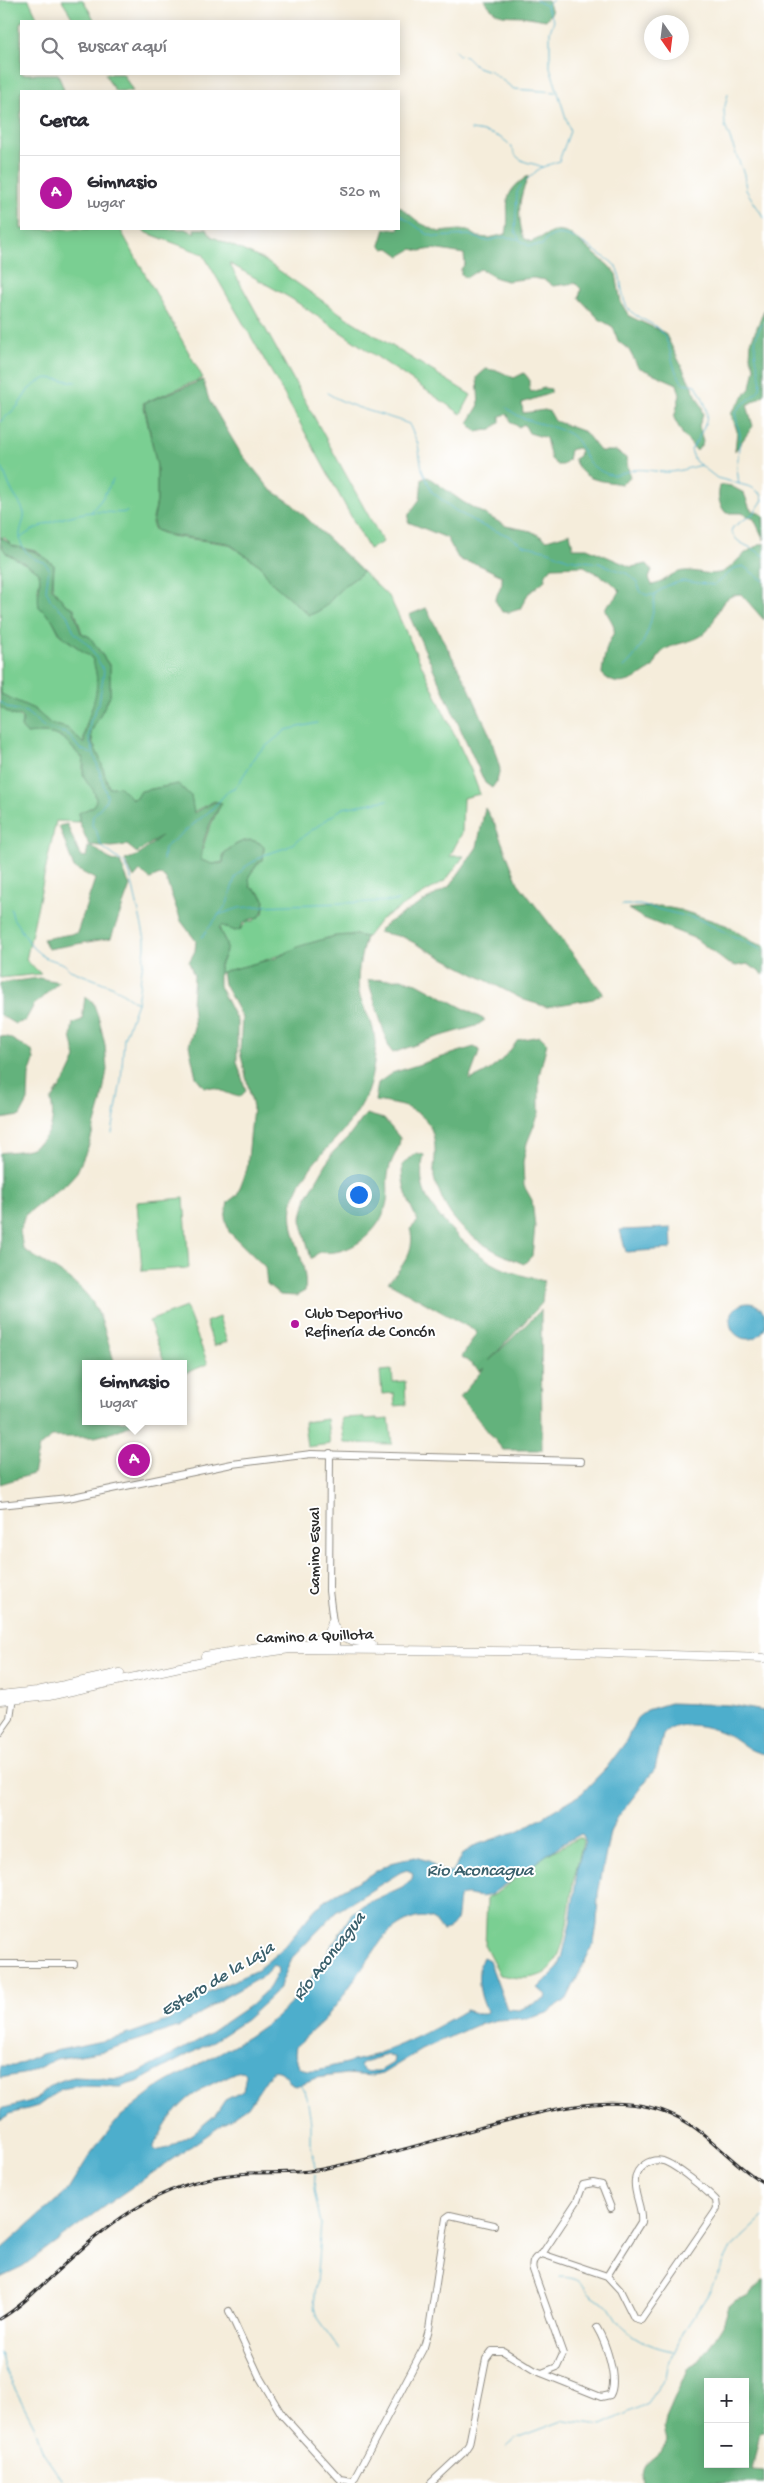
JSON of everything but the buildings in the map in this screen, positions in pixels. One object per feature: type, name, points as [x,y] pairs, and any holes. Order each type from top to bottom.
[{"type":"main road","points":[[300,1643],[325,1637],[332,1622]]},
{"type":"main road","points":[[332,1622],[337,1632],[345,1639],[372,1644]]},
{"type":"main road","name":"Camino a Quillota","points":[[0,1701],[226,1652],[300,1643],[336,1646],[577,1652]]},
{"type":"main road","name":"Camino a Quillota","points":[[0,1695],[13,1698],[243,1655],[290,1649],[372,1644],[764,1658]]},
{"type":"street","points":[[0,1505],[95,1494],[249,1461],[330,1453],[581,1461]]},
{"type":"street","name":"Camino Esval","points":[[330,1453],[329,1591],[336,1646]]},
{"type":"street","points":[[0,1732],[10,1718],[13,1698]]},
{"type":"street","points":[[0,1964],[74,1964]]},
{"type":"street","points":[[542,2254],[607,2276],[620,2290],[634,2318],[643,2319],[666,2282],[715,2212],[717,2208],[716,2200],[666,2162],[656,2160],[646,2163],[638,2170],[635,2180],[641,2222],[607,2276]]},
{"type":"street","points":[[542,2373],[557,2367],[563,2354],[532,2268],[535,2258],[542,2254],[577,2201],[583,2185],[593,2184],[604,2187],[611,2208]]},
{"type":"street","points":[[229,2311],[260,2378],[282,2415],[340,2479],[352,2482],[426,2341],[446,2218],[450,2215],[494,2225]]},
{"type":"street","points":[[431,2483],[463,2453],[469,2444],[486,2359],[490,2352],[501,2350],[542,2373],[601,2397],[610,2395],[612,2389],[608,2351],[597,2328]]},
{"type":"green space","points":[[0,0],[29,0],[39,20],[20,20],[20,75],[58,75],[64,90],[20,90],[20,230],[121,230],[203,378],[143,403],[157,466],[157,501],[152,523],[155,530],[170,536],[228,544],[261,566],[271,582],[309,615],[322,609],[343,587],[363,572],[390,598],[471,770],[480,794],[463,798],[462,833],[450,856],[464,856],[446,880],[380,920],[367,937],[343,935],[331,937],[260,962],[218,973],[226,948],[220,931],[221,925],[235,931],[241,929],[247,921],[253,921],[263,914],[265,901],[260,893],[250,887],[249,876],[258,863],[263,860],[264,847],[254,841],[244,841],[233,846],[223,854],[223,862],[212,864],[201,860],[208,831],[222,803],[214,801],[193,812],[191,796],[178,784],[141,791],[137,798],[132,799],[119,786],[109,788],[91,732],[110,696],[110,666],[90,637],[82,633],[74,608],[65,604],[53,588],[54,565],[36,551],[13,546],[4,537],[0,539]]},
{"type":"green space","points":[[62,0],[83,0],[94,20],[73,20]]},
{"type":"green space","points":[[484,0],[548,0],[552,12],[546,20],[504,15],[493,10]]},
{"type":"green space","points":[[106,75],[124,75],[132,90],[114,90]]},
{"type":"green space","points":[[528,176],[520,205],[520,222],[524,238],[531,242],[555,231],[569,233],[608,265],[616,274],[621,303],[629,316],[665,333],[702,407],[703,414],[699,426],[703,442],[697,451],[683,435],[674,418],[680,395],[677,384],[638,367],[629,350],[618,341],[613,327],[599,319],[579,298],[581,289],[575,283],[553,286],[545,280],[533,278],[507,281],[496,278],[480,269],[466,278],[461,274],[461,269],[465,264],[464,254],[433,249],[420,251],[412,249],[400,256],[389,248],[384,249],[380,245],[385,230],[400,230],[400,207],[420,223],[439,232],[469,231],[478,237],[489,238],[506,234],[509,196],[518,183]]},
{"type":"green space","points":[[144,230],[188,230],[195,233],[194,230],[208,230],[211,236],[264,260],[347,318],[471,395],[461,414],[292,299],[229,263],[383,542],[369,549],[279,385],[203,254]]},
{"type":"green space","points":[[764,310],[764,395],[747,405],[753,426],[735,451],[737,431],[731,413],[751,387],[755,368],[750,356],[751,342]]},
{"type":"green space","points":[[486,369],[499,371],[514,378],[524,373],[529,379],[531,392],[544,388],[551,389],[551,393],[522,403],[523,413],[545,410],[550,412],[555,421],[585,432],[600,451],[616,451],[626,458],[630,477],[621,484],[593,479],[587,476],[578,467],[574,459],[579,456],[580,451],[577,448],[570,450],[568,460],[563,465],[557,465],[551,459],[546,438],[529,433],[524,424],[519,427],[512,423],[507,414],[500,416],[500,422],[492,429],[477,432],[468,423],[479,405],[477,377]]},
{"type":"green space","points":[[203,380],[209,400],[240,452],[270,489],[291,503],[363,572],[342,587],[325,606],[314,613],[309,615],[271,582],[261,566],[228,543],[170,535],[156,530],[153,523],[157,501],[157,466],[144,403]]},
{"type":"green space","points":[[428,477],[463,502],[506,526],[531,531],[547,540],[570,533],[573,548],[587,548],[631,567],[647,564],[652,570],[649,578],[652,585],[660,583],[681,571],[713,574],[723,572],[743,555],[764,543],[764,620],[741,594],[733,596],[726,599],[707,631],[701,636],[666,649],[660,654],[652,668],[638,677],[622,683],[612,681],[602,674],[607,647],[614,630],[613,624],[605,610],[607,605],[616,598],[620,591],[611,582],[584,566],[552,567],[546,574],[545,580],[528,594],[520,609],[502,612],[495,600],[502,583],[502,576],[477,564],[463,561],[458,558],[447,538],[408,522],[409,514],[420,499],[422,479]]},
{"type":"green space","points":[[725,485],[744,493],[750,509],[763,515],[764,540],[754,519],[742,513],[726,513],[719,501],[720,486]]},
{"type":"green space","points":[[1,537],[13,546],[36,552],[54,565],[52,588],[65,604],[73,608],[81,633],[90,637],[110,667],[110,696],[91,732],[92,743],[100,759],[109,788],[119,786],[132,799],[137,798],[141,791],[178,784],[191,796],[194,813],[214,802],[222,803],[207,830],[202,846],[201,860],[212,864],[223,863],[224,854],[233,846],[244,842],[254,841],[264,847],[263,860],[258,863],[249,876],[250,887],[259,893],[265,901],[262,913],[258,918],[243,923],[241,929],[235,931],[221,925],[219,929],[226,943],[226,951],[219,967],[219,986],[237,1021],[237,1062],[246,1091],[240,1097],[204,1087],[196,1077],[189,1045],[194,1027],[192,1003],[194,976],[189,962],[195,951],[196,941],[181,921],[165,877],[160,875],[150,879],[140,871],[134,878],[125,860],[139,855],[161,836],[137,853],[127,845],[112,847],[89,845],[79,822],[79,813],[92,807],[96,801],[93,790],[84,777],[83,758],[60,737],[44,733],[27,734],[21,727],[23,720],[20,716],[12,715],[0,707],[0,681],[1,694],[34,709],[51,724],[67,728],[84,744],[85,732],[94,702],[97,683],[92,658],[61,635],[52,619],[39,607],[40,579],[38,571],[6,553],[0,543]]},
{"type":"green space","points":[[0,543],[6,553],[38,571],[40,577],[38,589],[39,607],[52,619],[60,635],[92,658],[98,686],[95,702],[86,727],[84,744],[67,728],[51,724],[34,709],[1,694]]},
{"type":"green space","points":[[426,608],[469,688],[491,738],[500,769],[497,781],[492,788],[485,783],[409,615]]},
{"type":"green space","points":[[0,707],[22,720],[21,727],[27,734],[44,733],[55,735],[65,740],[83,759],[84,777],[93,790],[96,801],[92,807],[79,813],[79,822],[56,821],[26,960],[41,974],[0,978]]},
{"type":"green space","points":[[485,808],[495,825],[518,883],[603,993],[593,999],[547,1007],[524,1000],[403,937],[378,932],[387,923],[450,886],[477,847]]},
{"type":"green space","points":[[67,824],[80,856],[86,857],[88,847],[97,850],[109,859],[120,862],[130,886],[111,938],[48,949],[43,939],[77,933],[95,879],[74,868],[59,826]]},
{"type":"green space","points":[[660,906],[680,910],[726,925],[753,942],[764,946],[764,975],[748,964],[736,966],[727,963],[696,939],[643,918],[628,909]]},
{"type":"green space","points":[[356,935],[366,937],[358,982],[360,997],[371,1022],[375,1041],[372,1074],[367,1093],[359,1109],[349,1124],[303,1178],[295,1195],[292,1219],[303,1267],[305,1291],[296,1296],[280,1295],[267,1284],[265,1267],[229,1232],[225,1218],[228,1202],[237,1195],[247,1169],[253,1107],[240,1051],[242,1018],[224,984],[222,972],[276,958],[300,946],[335,936]]},
{"type":"green space","points":[[39,978],[59,982],[34,1005],[25,1021],[15,1024],[0,1015],[0,983]]},
{"type":"green space","points":[[401,979],[417,983],[485,1020],[476,1026],[431,1039],[393,1053],[389,1048],[368,980]]},
{"type":"green space","points":[[85,997],[93,1002],[99,1019],[105,1045],[107,1070],[101,1103],[89,1145],[77,1172],[66,1184],[25,1215],[20,1231],[23,1249],[80,1288],[92,1302],[104,1328],[114,1360],[82,1360],[82,1425],[130,1425],[95,1437],[52,1437],[39,1447],[33,1474],[0,1484],[0,1153],[31,1148],[48,1134],[53,1115],[51,1101],[68,1075],[76,1058],[71,1036],[73,1023],[82,1020]]},
{"type":"green space","points":[[0,1036],[8,1037],[32,1051],[34,1060],[29,1075],[28,1101],[20,1116],[0,1119]]},
{"type":"green space","points":[[540,1036],[547,1043],[539,1076],[539,1113],[527,1143],[523,1162],[524,1186],[532,1200],[535,1227],[532,1256],[524,1264],[486,1246],[464,1230],[447,1209],[434,1178],[435,1151],[433,1135],[423,1117],[407,1108],[375,1101],[378,1083],[392,1073],[474,1047],[480,1050],[469,1080],[490,1069],[508,1053],[518,1040]]},
{"type":"green space","points":[[366,1114],[384,1119],[400,1138],[399,1146],[388,1174],[388,1197],[384,1212],[371,1232],[362,1240],[342,1250],[330,1253],[319,1252],[311,1259],[301,1220],[307,1197],[333,1152],[347,1139]]},
{"type":"green space","points":[[416,1153],[424,1155],[422,1183],[425,1193],[436,1213],[465,1243],[500,1267],[544,1281],[542,1303],[489,1361],[541,1310],[542,1450],[503,1450],[460,1397],[484,1368],[480,1371],[462,1357],[477,1332],[388,1282],[407,1258],[412,1236],[410,1229],[418,1221],[406,1194],[402,1165]]},
{"type":"green space","points":[[184,1198],[189,1268],[142,1271],[137,1202]]},
{"type":"green space","points":[[186,1307],[208,1364],[187,1372],[187,1360],[164,1360],[149,1321]]},
{"type":"green space","points":[[219,1317],[227,1342],[214,1346],[206,1322]]},
{"type":"green space","points":[[392,1370],[393,1382],[405,1381],[406,1405],[395,1406],[394,1393],[382,1394],[380,1371]]},
{"type":"green space","points":[[364,1417],[365,1419],[377,1418],[377,1420],[389,1419],[392,1444],[344,1443],[341,1418]]},
{"type":"green space","points":[[327,1419],[330,1444],[307,1447],[304,1422]]},
{"type":"green space","points":[[581,1838],[583,1841],[573,1883],[566,1931],[558,1956],[552,1966],[539,1976],[522,1978],[500,1975],[485,1946],[487,1898],[494,1895],[546,1855]]},
{"type":"green space","points":[[764,2280],[764,2432],[760,2432],[752,2470],[764,2471],[764,2483],[643,2483],[643,2469],[667,2442],[664,2428],[666,2418],[688,2367],[699,2361],[708,2349],[723,2325],[729,2306],[736,2300],[747,2296]]},
{"type":"water","points":[[671,1228],[672,1248],[626,1252],[620,1230]]},
{"type":"water","points":[[748,1303],[755,1304],[765,1314],[765,1328],[761,1334],[755,1338],[748,1339],[741,1338],[735,1334],[731,1328],[730,1321],[731,1314],[735,1308],[741,1304]]},
{"type":"water","points":[[670,1703],[730,1705],[764,1711],[764,1754],[749,1749],[730,1736],[695,1725],[677,1726],[663,1735],[655,1769],[618,1817],[610,1832],[598,1894],[597,1925],[594,1942],[567,1999],[547,2013],[530,2018],[497,2020],[474,2026],[421,2050],[382,2074],[373,2076],[346,2074],[316,2078],[296,2086],[292,2085],[282,2072],[272,2071],[248,2107],[106,2205],[23,2266],[0,2277],[0,2250],[68,2190],[91,2153],[120,2117],[158,2087],[248,2037],[274,2019],[301,1994],[351,1915],[363,1905],[402,1887],[412,1879],[413,1873],[407,1870],[401,1872],[336,1912],[292,1958],[280,1986],[274,1994],[246,2020],[210,2043],[139,2081],[120,2087],[78,2086],[61,2089],[38,2106],[10,2114],[0,2120],[0,2111],[4,2108],[35,2100],[51,2085],[65,2079],[74,2077],[118,2079],[138,2073],[201,2039],[249,2006],[269,1988],[278,1972],[277,1967],[273,1965],[265,1975],[227,1996],[181,2026],[104,2051],[56,2059],[28,2073],[0,2078],[0,2066],[14,2066],[41,2054],[120,2037],[169,2020],[202,1995],[257,1970],[281,1950],[316,1908],[335,1894],[391,1863],[415,1857],[429,1861],[436,1869],[449,1872],[454,1870],[462,1854],[476,1845],[520,1830],[581,1794],[607,1767],[625,1743],[637,1718],[647,1710]],"holes":[[[580,1834],[583,1835],[585,1840],[578,1864],[570,1924],[562,1958],[558,1968],[538,1988],[546,1995],[545,1999],[519,2010],[507,2009],[489,1960],[483,1957],[479,1977],[480,1991],[487,2011],[485,2014],[466,2010],[402,2044],[352,2062],[316,2070],[307,2070],[299,2067],[295,2054],[296,2046],[324,2020],[341,1999],[384,1937],[400,1925],[419,1917],[433,1920],[443,1930],[453,1926],[457,1917],[460,1896],[482,1897],[490,1895],[559,1846]],[[387,2055],[394,2056],[393,2063],[378,2072],[366,2072],[360,2066],[363,2062]],[[243,2071],[246,2074],[243,2091],[225,2100],[215,2115],[192,2134],[168,2148],[154,2151],[154,2146],[163,2130],[179,2108],[187,2100],[208,2086],[237,2072]]]},
{"type":"waterway","points":[[536,0],[546,6]]},
{"type":"waterway","points":[[553,0],[546,6],[554,21],[550,31],[550,67],[570,131],[559,161],[540,168],[521,185],[517,192],[515,231],[520,240],[529,246],[542,245],[548,238],[555,235],[571,237],[587,245],[614,265],[620,277],[623,297],[627,307],[635,315],[655,326],[663,334],[679,377],[683,383],[696,385],[705,404],[707,418],[702,432],[691,450],[695,461],[717,478],[751,487],[761,494],[763,500],[754,513],[733,527],[731,531],[737,540],[764,557]]},
{"type":"waterway","points":[[454,50],[459,55],[466,56],[477,67],[490,71],[514,89],[556,92]]},
{"type":"waterway","points":[[728,94],[724,110],[725,126],[744,174],[746,190],[764,218]]},
{"type":"waterway","points":[[471,130],[497,136],[507,142],[520,159],[542,167]]},
{"type":"waterway","points":[[400,215],[427,234],[436,237],[469,235],[486,241],[504,237],[519,239]]},
{"type":"waterway","points":[[739,484],[737,468],[740,435],[735,413],[760,388],[761,380],[755,349],[758,331],[764,321]]},
{"type":"waterway","points":[[0,422],[18,406],[29,389],[42,380],[48,378],[76,382]]},
{"type":"waterway","points":[[327,393],[357,407],[409,424],[418,444],[422,469],[432,492],[456,511],[483,526],[507,535],[523,545],[549,551],[568,559],[599,563],[628,574],[636,581],[641,592],[646,595],[653,595],[668,585],[683,581],[714,585],[735,568],[743,566],[764,581]]},
{"type":"waterway","points":[[507,408],[521,417],[558,429],[572,436],[590,463],[602,472],[614,475],[638,470],[671,472],[701,465]]},
{"type":"waterway","points":[[0,464],[24,513],[20,532],[20,540],[24,549],[35,559],[44,562],[49,568],[46,590],[51,601],[67,615],[74,632],[90,647],[104,671],[99,703],[90,722],[89,738],[107,796],[105,802],[93,816],[92,825],[101,846],[125,864],[130,874],[145,939],[137,1003],[124,1038],[121,1081],[112,1133]]},
{"type":"waterway","points":[[91,512],[113,480]]},
{"type":"waterway","points":[[21,538],[44,525],[75,515],[92,512],[127,512]]},
{"type":"waterway","points":[[624,667],[637,652],[647,634],[655,595]]},
{"type":"waterway","points":[[0,702],[8,708],[26,712],[44,727],[68,734],[79,748],[92,754]]},
{"type":"waterway","points":[[163,860],[164,848],[211,810],[229,790],[236,787],[258,753],[286,730],[317,723]]},
{"type":"waterway","points":[[202,937],[227,904],[235,878],[245,867],[264,855],[288,847],[343,808],[388,800]]},
{"type":"waterway","points":[[218,915],[239,908],[260,906],[398,901]]},
{"type":"waterway","points":[[622,905],[640,905],[698,919],[764,951]]},
{"type":"waterway","points":[[11,909],[13,918],[33,948],[44,957],[64,964],[70,970],[114,987],[137,1003]]},
{"type":"waterway","points":[[300,2083],[307,2097],[315,2168]]},
{"type":"waterway","points":[[315,2174],[314,2190],[321,2224],[314,2307],[317,2318],[340,2350]]},
{"type":"waterway","points":[[507,2447],[517,2438],[565,2420],[602,2425],[646,2404],[666,2377],[668,2366],[684,2331],[707,2296],[731,2248],[764,2217]]},
{"type":"waterway","points":[[560,2277],[579,2281],[590,2293],[606,2304],[622,2326],[635,2337],[653,2346],[673,2351]]},
{"type":"waterway","points":[[0,2353],[6,2372],[34,2425],[43,2453],[64,2483]]},
{"type":"railway","points":[[0,2319],[22,2303],[109,2226],[145,2203],[183,2186],[236,2174],[313,2171],[343,2165],[509,2120],[569,2107],[589,2104],[629,2104],[649,2107],[668,2113],[684,2120],[698,2130],[735,2162],[764,2183]]},
{"type":"place","name":"Club Deportivo Refinería de Concón","points":[[295,1324]]},
{"type":"place","name":"Gimnasio","points":[[134,1460]]},
{"type":"water label","name":"Rio Aconcagua","points":[[480,1871]]},
{"type":"water label","name":"Río Aconcagua","points":[[330,1957]]},
{"type":"water label","name":"Estero de la Laja","points":[[218,1980]]}]
